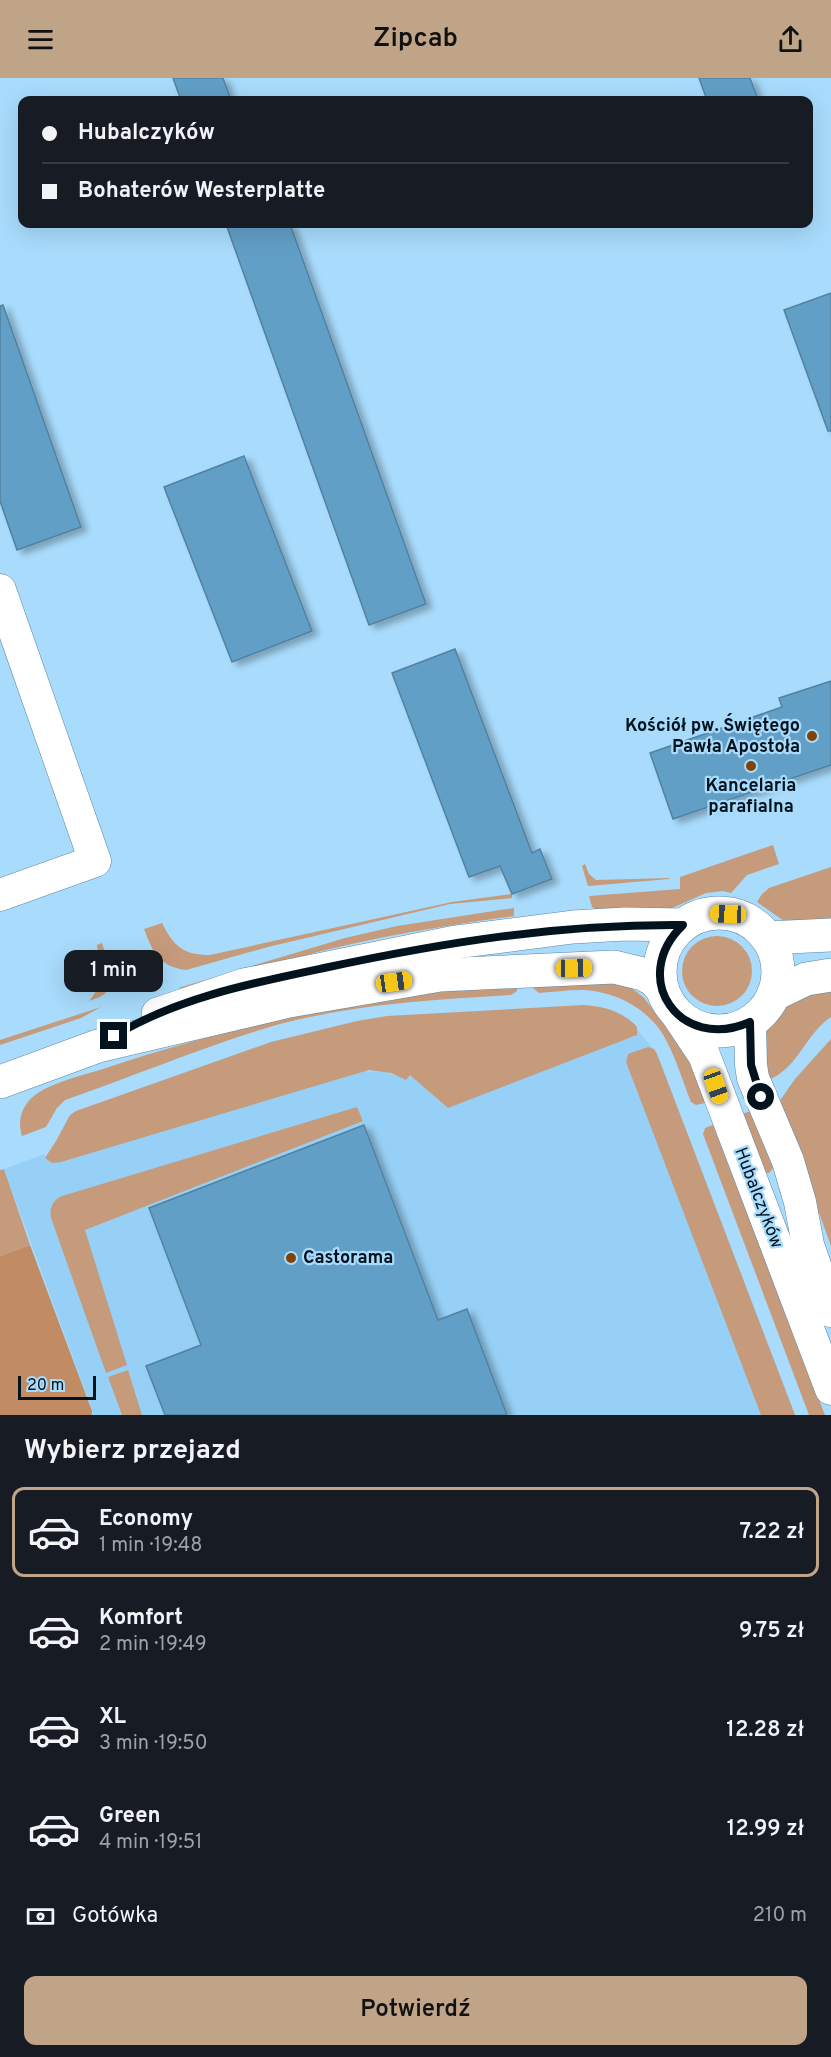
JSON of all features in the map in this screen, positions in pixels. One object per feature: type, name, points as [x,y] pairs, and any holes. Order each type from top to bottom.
[{"type":"main road","points":[[0,1082],[98,1046],[289,1001],[440,975],[614,967],[643,974],[654,980],[669,1001],[689,1023],[711,1030],[735,1028],[750,1022],[763,1010],[773,995],[777,981],[777,966],[774,952],[767,938],[750,922],[737,915],[712,913],[697,917],[683,925],[665,947],[661,961],[660,975],[669,1001]]},
{"type":"main road","points":[[98,1046],[129,1027],[157,1015],[244,985],[292,974],[456,942],[511,934],[625,924],[683,925]]},
{"type":"main road","points":[[767,938],[831,935]]},
{"type":"main road","points":[[773,995],[806,979],[831,975]]},
{"type":"street","points":[[0,590],[95,861],[0,895]]},
{"type":"street","name":"Hubalczyków","points":[[669,1001],[704,1055],[831,1389]]},
{"type":"street","name":"Hubalczyków","points":[[750,1022],[753,1078],[788,1161],[800,1202],[808,1245],[831,1311]]},
{"type":"shaded area","points":[[773,845],[779,864],[747,875],[731,893],[723,891],[706,893],[661,913],[601,912],[592,907],[589,896],[680,889],[680,877]]},
{"type":"shaded area","points":[[585,864],[589,874],[596,880],[669,879],[588,886],[582,866]]},
{"type":"shaded area","points":[[831,867],[831,919],[784,921],[757,902],[769,888]]},
{"type":"shaded area","points":[[512,894],[512,898],[450,904],[268,947],[186,970],[169,965],[158,957],[144,929],[162,923],[171,938],[181,948],[201,955],[210,955],[452,902]]},
{"type":"shaded area","points":[[514,908],[514,916],[355,943],[195,988],[178,988],[345,938],[397,926]]},
{"type":"shaded area","points":[[717,936],[730,939],[742,946],[749,958],[752,971],[749,984],[742,996],[730,1003],[717,1006],[704,1003],[692,996],[685,984],[682,971],[685,958],[692,946],[704,939]]},
{"type":"shaded area","points":[[102,943],[110,970],[110,985],[103,995],[89,1001],[100,981],[97,945]]},
{"type":"shaded area","points":[[600,980],[628,985],[644,998],[687,1054],[705,1103],[696,1105],[691,1102],[667,1042],[652,1020],[642,1011],[619,998],[593,991],[539,993],[533,988],[533,984]]},
{"type":"shaded area","points":[[518,984],[517,991],[511,995],[366,1007],[309,1017],[253,1032],[65,1100],[57,1108],[46,1127],[22,1136],[20,1119],[24,1108],[35,1095],[43,1090],[72,1078],[161,1050],[261,1024],[363,1003]]},
{"type":"shaded area","points":[[831,989],[831,1017],[815,1032],[787,1068],[768,1080],[763,1052],[765,1034],[770,1023],[785,1007],[807,996]]},
{"type":"shaded area","points":[[584,1005],[606,1008],[626,1017],[637,1027],[637,1035],[448,1108],[410,1075],[406,1080],[391,1073],[369,1070],[61,1162],[52,1163],[45,1158],[70,1115],[76,1111],[271,1042],[387,1016]]},
{"type":"shaded area","points":[[101,1007],[81,1018],[0,1045],[0,1040]]},
{"type":"shaded area","points":[[637,1029],[657,1054],[795,1415],[94,1415],[4,1169],[45,1154],[61,1162],[361,1071],[385,1072],[405,1079],[410,1075],[635,1037]]},
{"type":"shaded area","points":[[831,1039],[831,1246],[779,1102],[795,1079]]},
{"type":"shaded area","points":[[648,1047],[654,1049],[657,1054],[795,1415],[761,1415],[626,1062],[628,1054]]},
{"type":"shaded area","points":[[357,1107],[363,1121],[85,1230],[127,1365],[106,1373],[51,1218],[51,1208],[54,1202],[62,1196]]},
{"type":"shaded area","points":[[750,1111],[773,1168],[769,1173],[765,1173],[740,1115]]},
{"type":"shaded area","points":[[713,1125],[825,1415],[809,1415],[703,1134],[705,1128]]},
{"type":"shaded area","points":[[4,1169],[30,1245],[0,1256],[0,1170]]},
{"type":"shaded area","points":[[30,1245],[92,1415],[0,1415],[0,1256]]},
{"type":"shaded area","points":[[128,1370],[142,1415],[122,1415],[108,1377]]},
{"type":"building","points":[[173,78],[223,78],[230,96],[180,96]]},
{"type":"building","points":[[699,78],[750,78],[757,96],[706,96]]},
{"type":"building","points":[[227,228],[291,228],[426,604],[369,625]]},
{"type":"building","points":[[831,293],[831,431],[828,431],[784,310]]},
{"type":"building","points":[[3,305],[81,527],[17,550],[0,501],[0,306]]},
{"type":"building","points":[[244,456],[312,631],[232,662],[164,487]]},
{"type":"building","points":[[455,649],[532,853],[540,849],[552,879],[512,894],[500,866],[469,877],[392,673]]},
{"type":"building","points":[[831,681],[831,765],[673,819],[650,753],[782,707],[779,698]]},
{"type":"building","name":"Castorama","points":[[364,1125],[438,1320],[467,1309],[507,1415],[165,1415],[146,1366],[201,1345],[149,1208]]},
{"type":"place","name":"Kościół pw. Świętego Pawła Apostoła","points":[[812,736]]},
{"type":"place","name":"Kancelaria parafialna","points":[[751,766]]},
{"type":"place","name":"Castorama","points":[[291,1258]]},
{"type":"route","points":[[114,1036],[157,1015],[213,994],[339,964],[456,942],[573,927],[625,924],[683,925],[665,947],[660,975],[662,989],[676,1013],[689,1023],[704,1029],[720,1031],[750,1022],[751,1065],[753,1078],[761,1097]]}]
